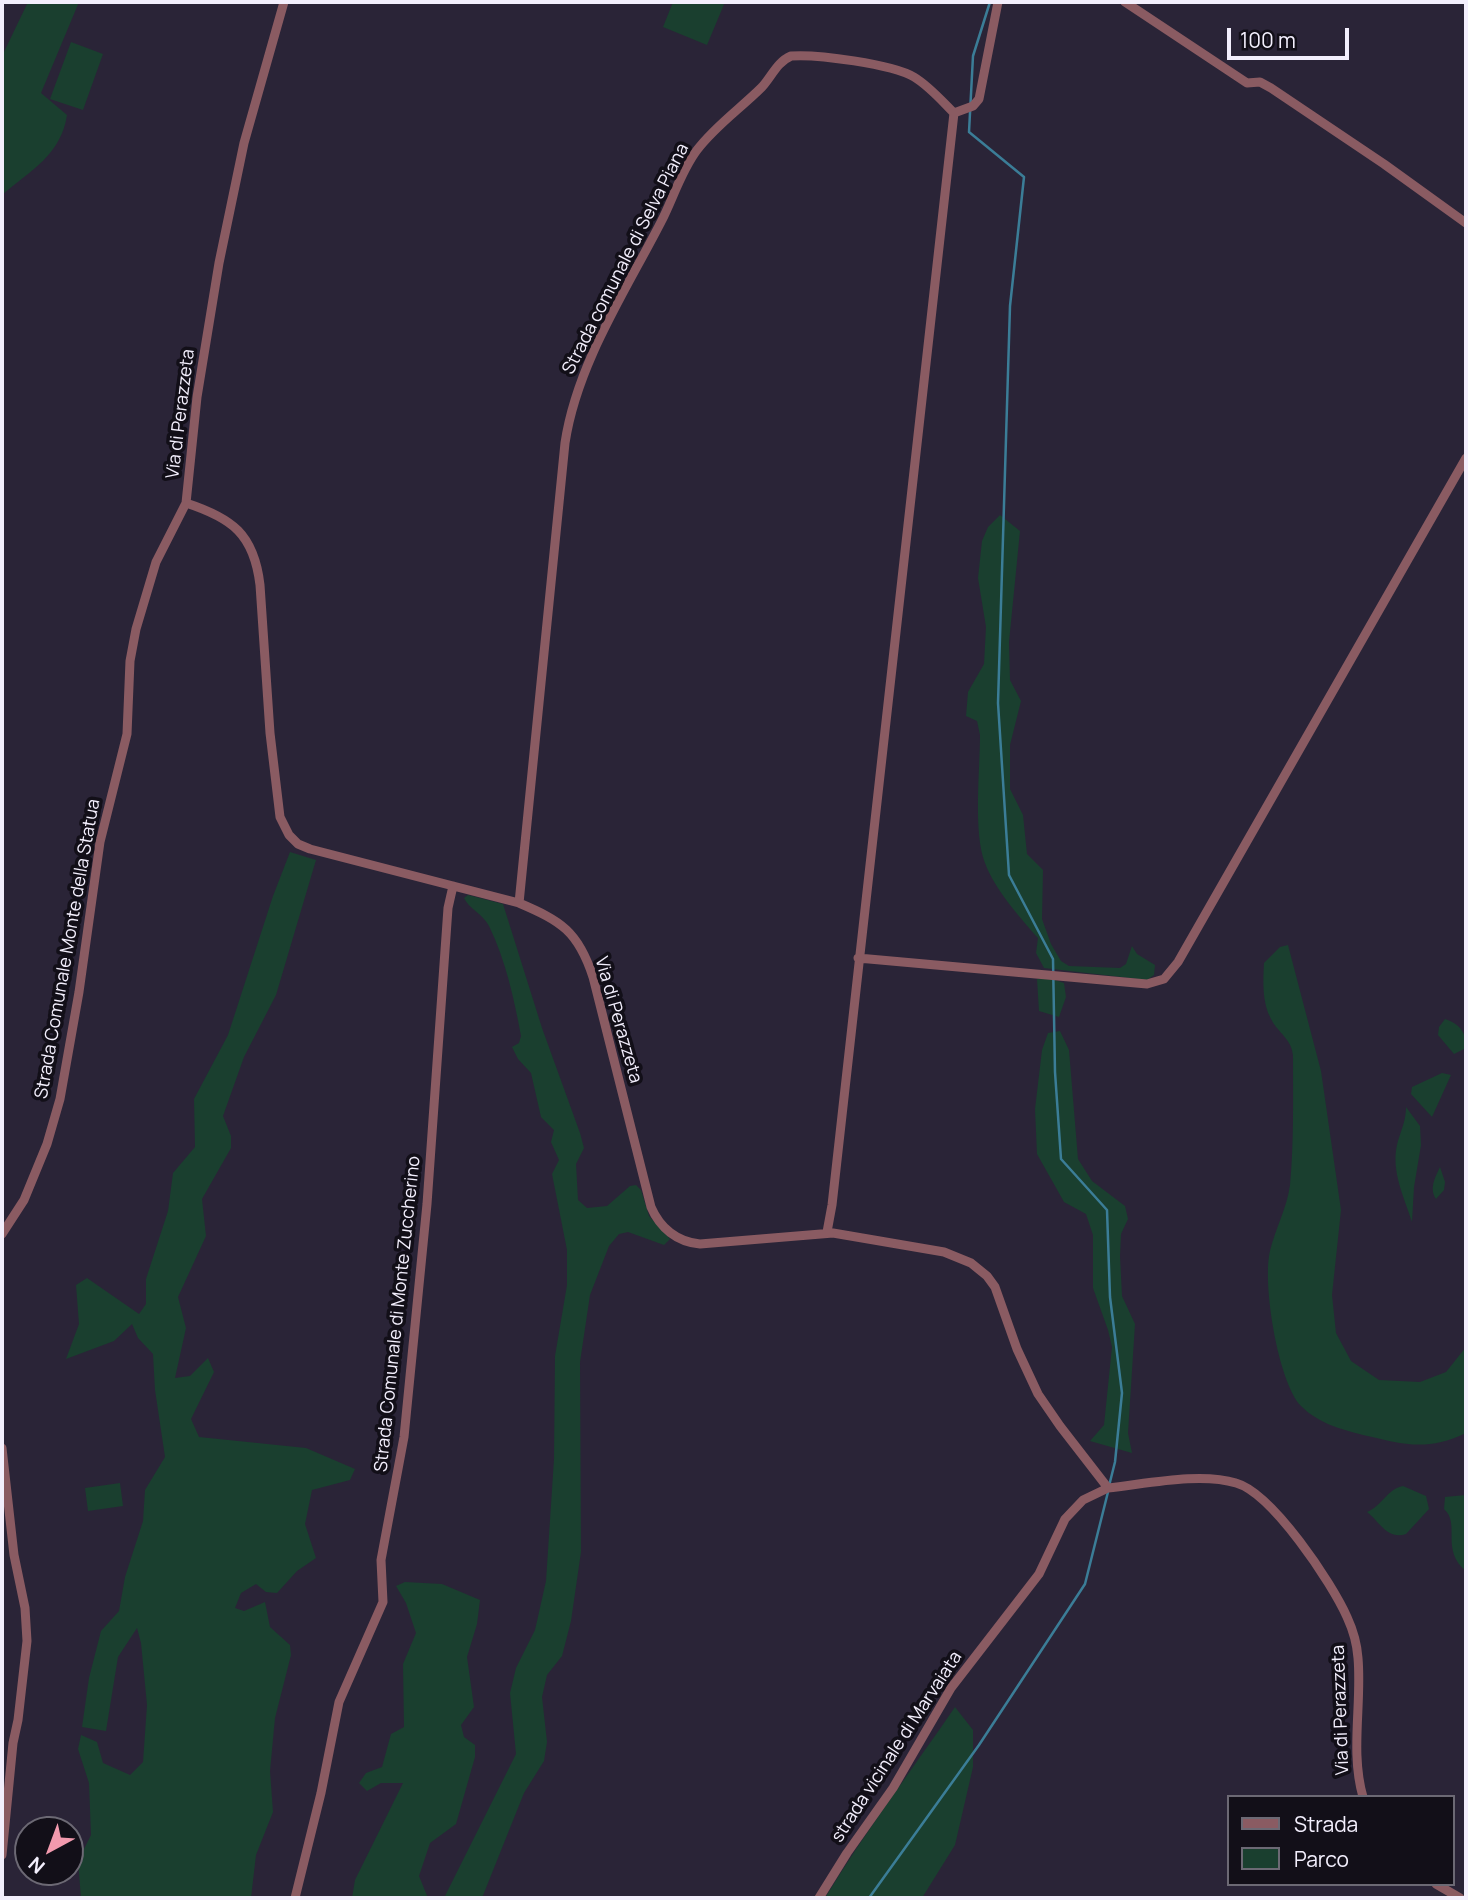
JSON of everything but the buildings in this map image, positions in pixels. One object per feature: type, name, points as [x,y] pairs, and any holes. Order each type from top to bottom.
[{"type":"street","name":"Via di Perazzeta","points":[[284,2],[244,143],[219,263],[197,397],[186,503],[220,515],[234,525],[247,542],[256,561],[264,621],[270,733],[280,817],[284,829],[295,842],[310,849],[519,904],[563,925],[585,958],[601,1007],[649,1200],[662,1225],[682,1240],[700,1244],[827,1232],[944,1252],[971,1263],[984,1273],[999,1295],[1017,1349],[1038,1394],[1108,1488],[1198,1479],[1237,1483],[1258,1496],[1295,1537],[1334,1592],[1353,1631],[1358,1659],[1359,1776],[1363,1795]]},
{"type":"street","points":[[827,1232],[954,113],[973,106],[979,99],[998,2]]},
{"type":"street","points":[[1125,2],[1247,83],[1260,82],[1294,104],[1391,168],[1466,223]]},
{"type":"street","name":"Strada comunale di Selva Piana","points":[[519,904],[570,414],[586,369],[691,160],[711,134],[765,84],[783,60],[791,56],[900,70],[925,85],[954,113]]},
{"type":"street","points":[[858,958],[1147,984],[1164,979],[1178,962],[1466,457]]},
{"type":"street","name":"Strada Comunale Monte della Statua","points":[[2,1234],[24,1200],[47,1144],[60,1099],[79,992],[100,842],[128,729],[130,661],[136,629],[156,562],[186,503]]},
{"type":"street","name":"Strada Comunale di Monte Zuccherino","points":[[295,1898],[321,1793],[338,1707],[383,1602],[381,1560],[406,1424],[427,1204],[448,908],[453,886]]},
{"type":"street","points":[[2,1448],[14,1555],[25,1608],[27,1641],[2,1855]]},
{"type":"street","name":"strada vicinale di Marvaiata","points":[[819,1898],[847,1853],[894,1788],[951,1688],[1039,1574],[1068,1516],[1087,1497],[1108,1488]]},
{"type":"street","points":[[1439,1886],[1460,1898]]},
{"type":"green space","points":[[28,2],[79,2],[41,93],[67,115],[58,141],[43,161],[2,195],[2,56]]},
{"type":"green space","points":[[673,2],[725,2],[707,45],[663,27]]},
{"type":"green space","points":[[71,42],[103,54],[83,110],[50,99]]},
{"type":"green space","points":[[1000,515],[1020,531],[1009,642],[1010,680],[1021,701],[1010,745],[1010,789],[1023,815],[1027,854],[1043,870],[1042,919],[1051,944],[1061,961],[1069,966],[1120,968],[1126,964],[1132,946],[1137,954],[1155,965],[1154,975],[1147,980],[1044,968],[1036,953],[1038,938],[1001,892],[985,863],[978,818],[980,735],[977,721],[966,716],[968,692],[984,664],[986,627],[978,578],[982,541],[988,527]]},
{"type":"green space","points":[[290,852],[316,860],[276,995],[244,1057],[223,1116],[231,1136],[231,1148],[202,1199],[206,1236],[178,1297],[186,1328],[175,1378],[190,1376],[208,1358],[214,1372],[191,1419],[199,1437],[306,1448],[355,1469],[350,1480],[312,1490],[305,1524],[316,1558],[297,1571],[277,1593],[266,1592],[256,1584],[241,1593],[235,1608],[244,1611],[265,1602],[270,1627],[290,1645],[291,1655],[275,1718],[270,1771],[273,1812],[256,1855],[251,1898],[81,1898],[80,1886],[84,1886],[84,1849],[91,1835],[89,1783],[78,1749],[81,1735],[97,1742],[103,1763],[130,1775],[143,1762],[147,1705],[137,1628],[118,1657],[106,1731],[82,1727],[89,1678],[101,1631],[119,1611],[125,1577],[143,1521],[145,1490],[165,1457],[155,1390],[153,1354],[138,1338],[132,1324],[114,1341],[66,1359],[79,1324],[76,1285],[87,1278],[139,1314],[146,1304],[146,1279],[168,1211],[173,1173],[195,1147],[194,1099],[228,1035]]},
{"type":"green space","points":[[468,895],[503,904],[584,1148],[576,1164],[578,1200],[587,1208],[607,1206],[630,1186],[636,1185],[641,1190],[649,1216],[670,1239],[664,1245],[628,1232],[619,1234],[609,1246],[590,1295],[580,1362],[581,1552],[571,1621],[562,1656],[547,1675],[542,1697],[547,1742],[544,1761],[524,1793],[482,1898],[444,1898],[516,1754],[510,1693],[516,1668],[535,1630],[546,1581],[554,1459],[555,1356],[567,1285],[567,1250],[552,1174],[559,1160],[551,1142],[554,1130],[541,1117],[531,1073],[518,1059],[512,1047],[519,1043],[521,1036],[505,966],[489,926],[464,898]]},
{"type":"green space","points":[[1288,945],[1321,1071],[1341,1210],[1332,1295],[1336,1333],[1351,1361],[1379,1380],[1420,1382],[1446,1372],[1466,1347],[1466,1433],[1452,1439],[1439,1443],[1403,1443],[1338,1428],[1315,1417],[1301,1406],[1285,1376],[1270,1308],[1268,1266],[1272,1243],[1290,1185],[1293,1056],[1290,1045],[1268,1013],[1263,977],[1264,963],[1280,947]]},
{"type":"green space","points":[[1049,978],[1064,983],[1066,997],[1059,1017],[1039,1011],[1037,979]]},
{"type":"green space","points":[[1445,1019],[1455,1023],[1465,1037],[1466,1048],[1454,1054],[1438,1035],[1439,1027]]},
{"type":"green space","points":[[1060,1031],[1069,1050],[1078,1159],[1092,1181],[1125,1206],[1128,1219],[1121,1234],[1120,1256],[1122,1296],[1135,1324],[1128,1433],[1132,1453],[1090,1441],[1104,1425],[1112,1347],[1093,1288],[1093,1235],[1086,1214],[1064,1202],[1037,1154],[1035,1109],[1042,1050],[1048,1033]]},
{"type":"green space","points":[[1442,1073],[1451,1075],[1432,1117],[1411,1094],[1412,1087]]},
{"type":"green space","points":[[1406,1107],[1420,1126],[1421,1145],[1412,1222],[1399,1184],[1396,1164],[1397,1145]]},
{"type":"green space","points":[[1440,1167],[1445,1182],[1444,1190],[1436,1199],[1433,1187]]},
{"type":"green space","points":[[120,1483],[123,1506],[88,1511],[85,1488]]},
{"type":"green space","points":[[1403,1486],[1426,1496],[1429,1509],[1406,1534],[1399,1535],[1384,1529],[1367,1512],[1393,1490]]},
{"type":"green space","points":[[1466,1495],[1466,1571],[1454,1555],[1451,1522],[1444,1509],[1445,1497]]},
{"type":"green space","points":[[405,1582],[442,1584],[480,1600],[477,1624],[467,1657],[474,1707],[461,1725],[464,1737],[475,1745],[475,1757],[456,1824],[430,1843],[419,1876],[428,1898],[352,1898],[355,1880],[403,1783],[381,1783],[367,1791],[359,1783],[366,1773],[382,1767],[391,1734],[404,1727],[403,1664],[416,1633],[406,1603],[396,1586]]},
{"type":"green space","points":[[955,1707],[973,1730],[973,1767],[955,1845],[922,1898],[825,1898],[872,1825]]},
{"type":"waterway","points":[[990,2],[973,56],[969,132],[1024,177],[1010,306],[998,703],[1009,875],[1053,959],[1055,1072],[1061,1159],[1107,1210],[1110,1297],[1122,1393],[1115,1462],[1109,1486]]},
{"type":"waterway","points":[[869,1898],[979,1745],[1085,1584],[1108,1492]]}]
